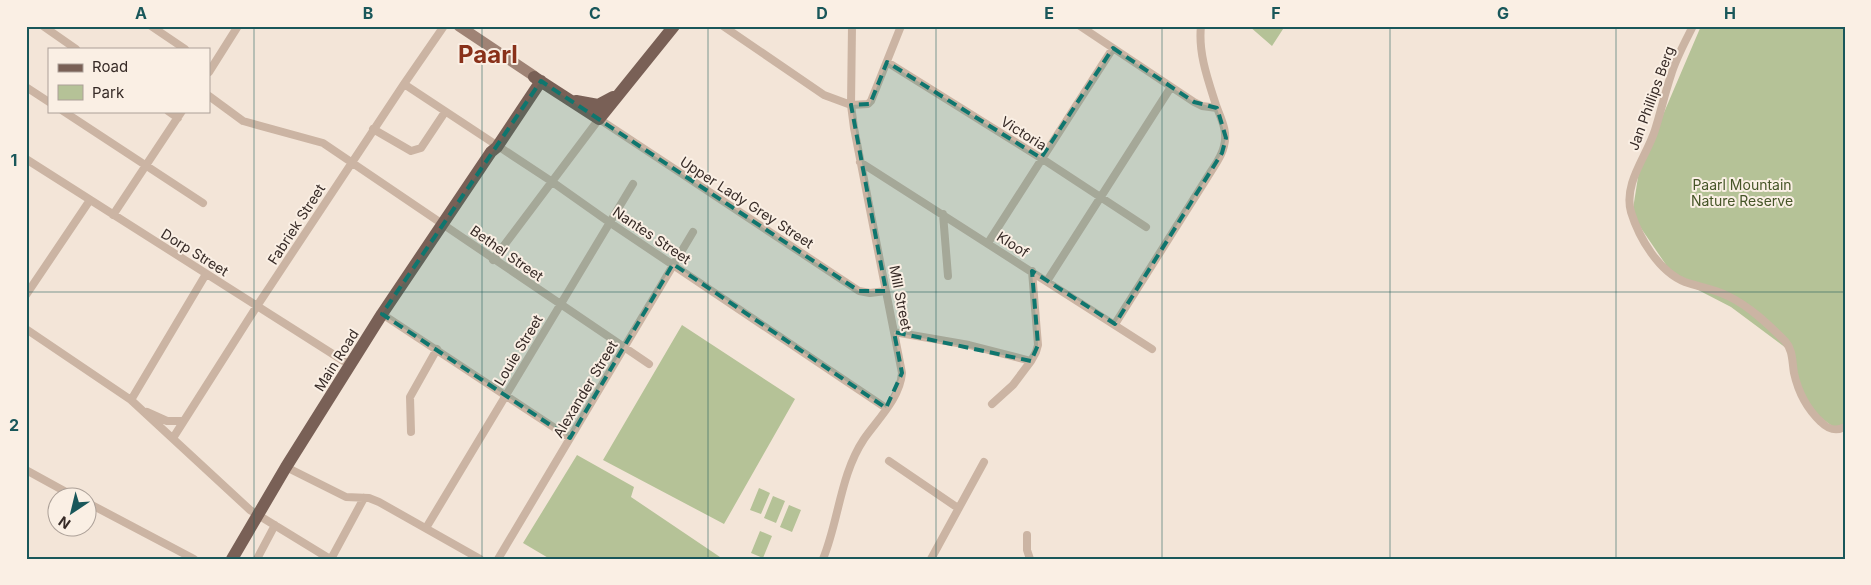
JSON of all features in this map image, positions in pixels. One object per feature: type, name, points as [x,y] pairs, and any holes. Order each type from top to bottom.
[{"type":"main road","points":[[459,26],[598,119],[674,26]]},
{"type":"main road","points":[[493,147],[537,79]]},
{"type":"main road","points":[[567,98],[586,104],[598,105],[608,101],[622,90]]},
{"type":"main road","name":"Main Road","points":[[232,559],[286,467],[382,314],[493,147]]},
{"type":"street","points":[[43,26],[75,48]]},
{"type":"street","points":[[150,26],[183,48]]},
{"type":"street","points":[[210,67],[238,26]]},
{"type":"street","name":"Fabriek Street","points":[[173,438],[182,421],[257,306],[444,26]]},
{"type":"street","points":[[723,26],[824,95],[851,105],[870,103],[901,26]]},
{"type":"street","name":"Mill Street","points":[[823,559],[851,464],[864,440],[899,388],[902,378],[902,364],[860,162],[851,105],[852,26]]},
{"type":"street","points":[[1080,26],[1194,102],[1202,106],[1217,108]]},
{"type":"street","points":[[1114,324],[1222,153],[1226,138],[1225,129],[1202,55],[1201,26]]},
{"type":"street","name":"Jan Phillips Berg","points":[[1693,26],[1671,74],[1655,131],[1631,187],[1629,202],[1634,219],[1652,254],[1672,275],[1686,282],[1726,294],[1739,301],[1784,340],[1792,352],[1794,373],[1800,392],[1808,407],[1818,419],[1830,428],[1838,430],[1845,427]]},
{"type":"street","points":[[988,243],[1040,158],[1113,48]]},
{"type":"street","name":"Victoria","points":[[887,62],[1146,227]]},
{"type":"street","name":"Nantes Street","points":[[404,84],[493,147],[551,181],[886,408]]},
{"type":"street","points":[[26,87],[48,101]]},
{"type":"street","points":[[1048,281],[1171,87]]},
{"type":"street","name":"Bethel Street","points":[[210,97],[244,121],[323,143],[649,364]]},
{"type":"street","points":[[65,112],[203,203]]},
{"type":"street","points":[[374,129],[412,151],[417,150],[421,148],[445,112]]},
{"type":"street","points":[[113,215],[180,114]]},
{"type":"street","points":[[493,260],[598,119]]},
{"type":"street","name":"Upper Lady Grey Street","points":[[598,119],[859,291],[870,293],[886,291]]},
{"type":"street","name":"Dorp Street","points":[[26,158],[350,365]]},
{"type":"street","name":"Kloof","points":[[860,162],[1152,348]]},
{"type":"street","name":"Louie Street","points":[[426,528],[633,184]]},
{"type":"street","points":[[26,295],[90,200]]},
{"type":"street","points":[[943,214],[948,276]]},
{"type":"street","name":"Alexander Street","points":[[498,559],[693,232]]},
{"type":"street","points":[[992,404],[1006,393],[1036,352],[1038,345],[1032,271]]},
{"type":"street","points":[[131,400],[206,274]]},
{"type":"street","points":[[382,314],[570,438]]},
{"type":"street","points":[[26,329],[131,400],[224,488],[258,516],[330,559],[364,498]]},
{"type":"street","points":[[894,332],[969,345],[1031,360]]},
{"type":"street","points":[[410,432],[410,398],[437,349]]},
{"type":"street","points":[[141,409],[167,420],[182,421]]},
{"type":"street","points":[[889,460],[958,508]]},
{"type":"street","points":[[931,559],[984,462]]},
{"type":"street","points":[[286,467],[346,497],[364,498],[378,502],[480,559]]},
{"type":"street","points":[[26,470],[59,488]]},
{"type":"street","points":[[98,508],[194,559]]},
{"type":"street","points":[[257,559],[275,525]]},
{"type":"street","points":[[1027,535],[1027,550],[1030,559]]},
{"type":"highlighted area","points":[[1113,48],[1194,102],[1217,108],[1226,138],[1222,153],[1115,324],[1032,271],[1038,345],[1031,361],[894,332],[902,373],[886,408],[673,264],[570,438],[382,314],[541,81],[859,291],[886,291],[851,105],[870,104],[887,62],[1041,158]]},
{"type":"green space","points":[[1249,26],[1285,26],[1272,46]]},
{"type":"green space","name":"Paarl Mountain Nature Reserve","points":[[1701,26],[1845,26],[1845,427],[1836,429],[1805,406],[1790,351],[1731,307],[1675,278],[1632,215],[1639,171]]},
{"type":"green space","points":[[682,325],[795,399],[724,524],[603,460]]},
{"type":"green space","points":[[577,455],[634,487],[631,497],[720,557],[719,559],[550,559],[523,543]]},
{"type":"green space","points":[[759,488],[770,493],[761,514],[750,510]]},
{"type":"green space","points":[[773,496],[785,501],[776,523],[764,518]]},
{"type":"green space","points":[[789,505],[801,510],[792,532],[780,527]]},
{"type":"green space","points":[[760,531],[772,536],[763,558],[751,553]]},
{"type":"district","name":"Paarl","points":[[488,54]]}]
